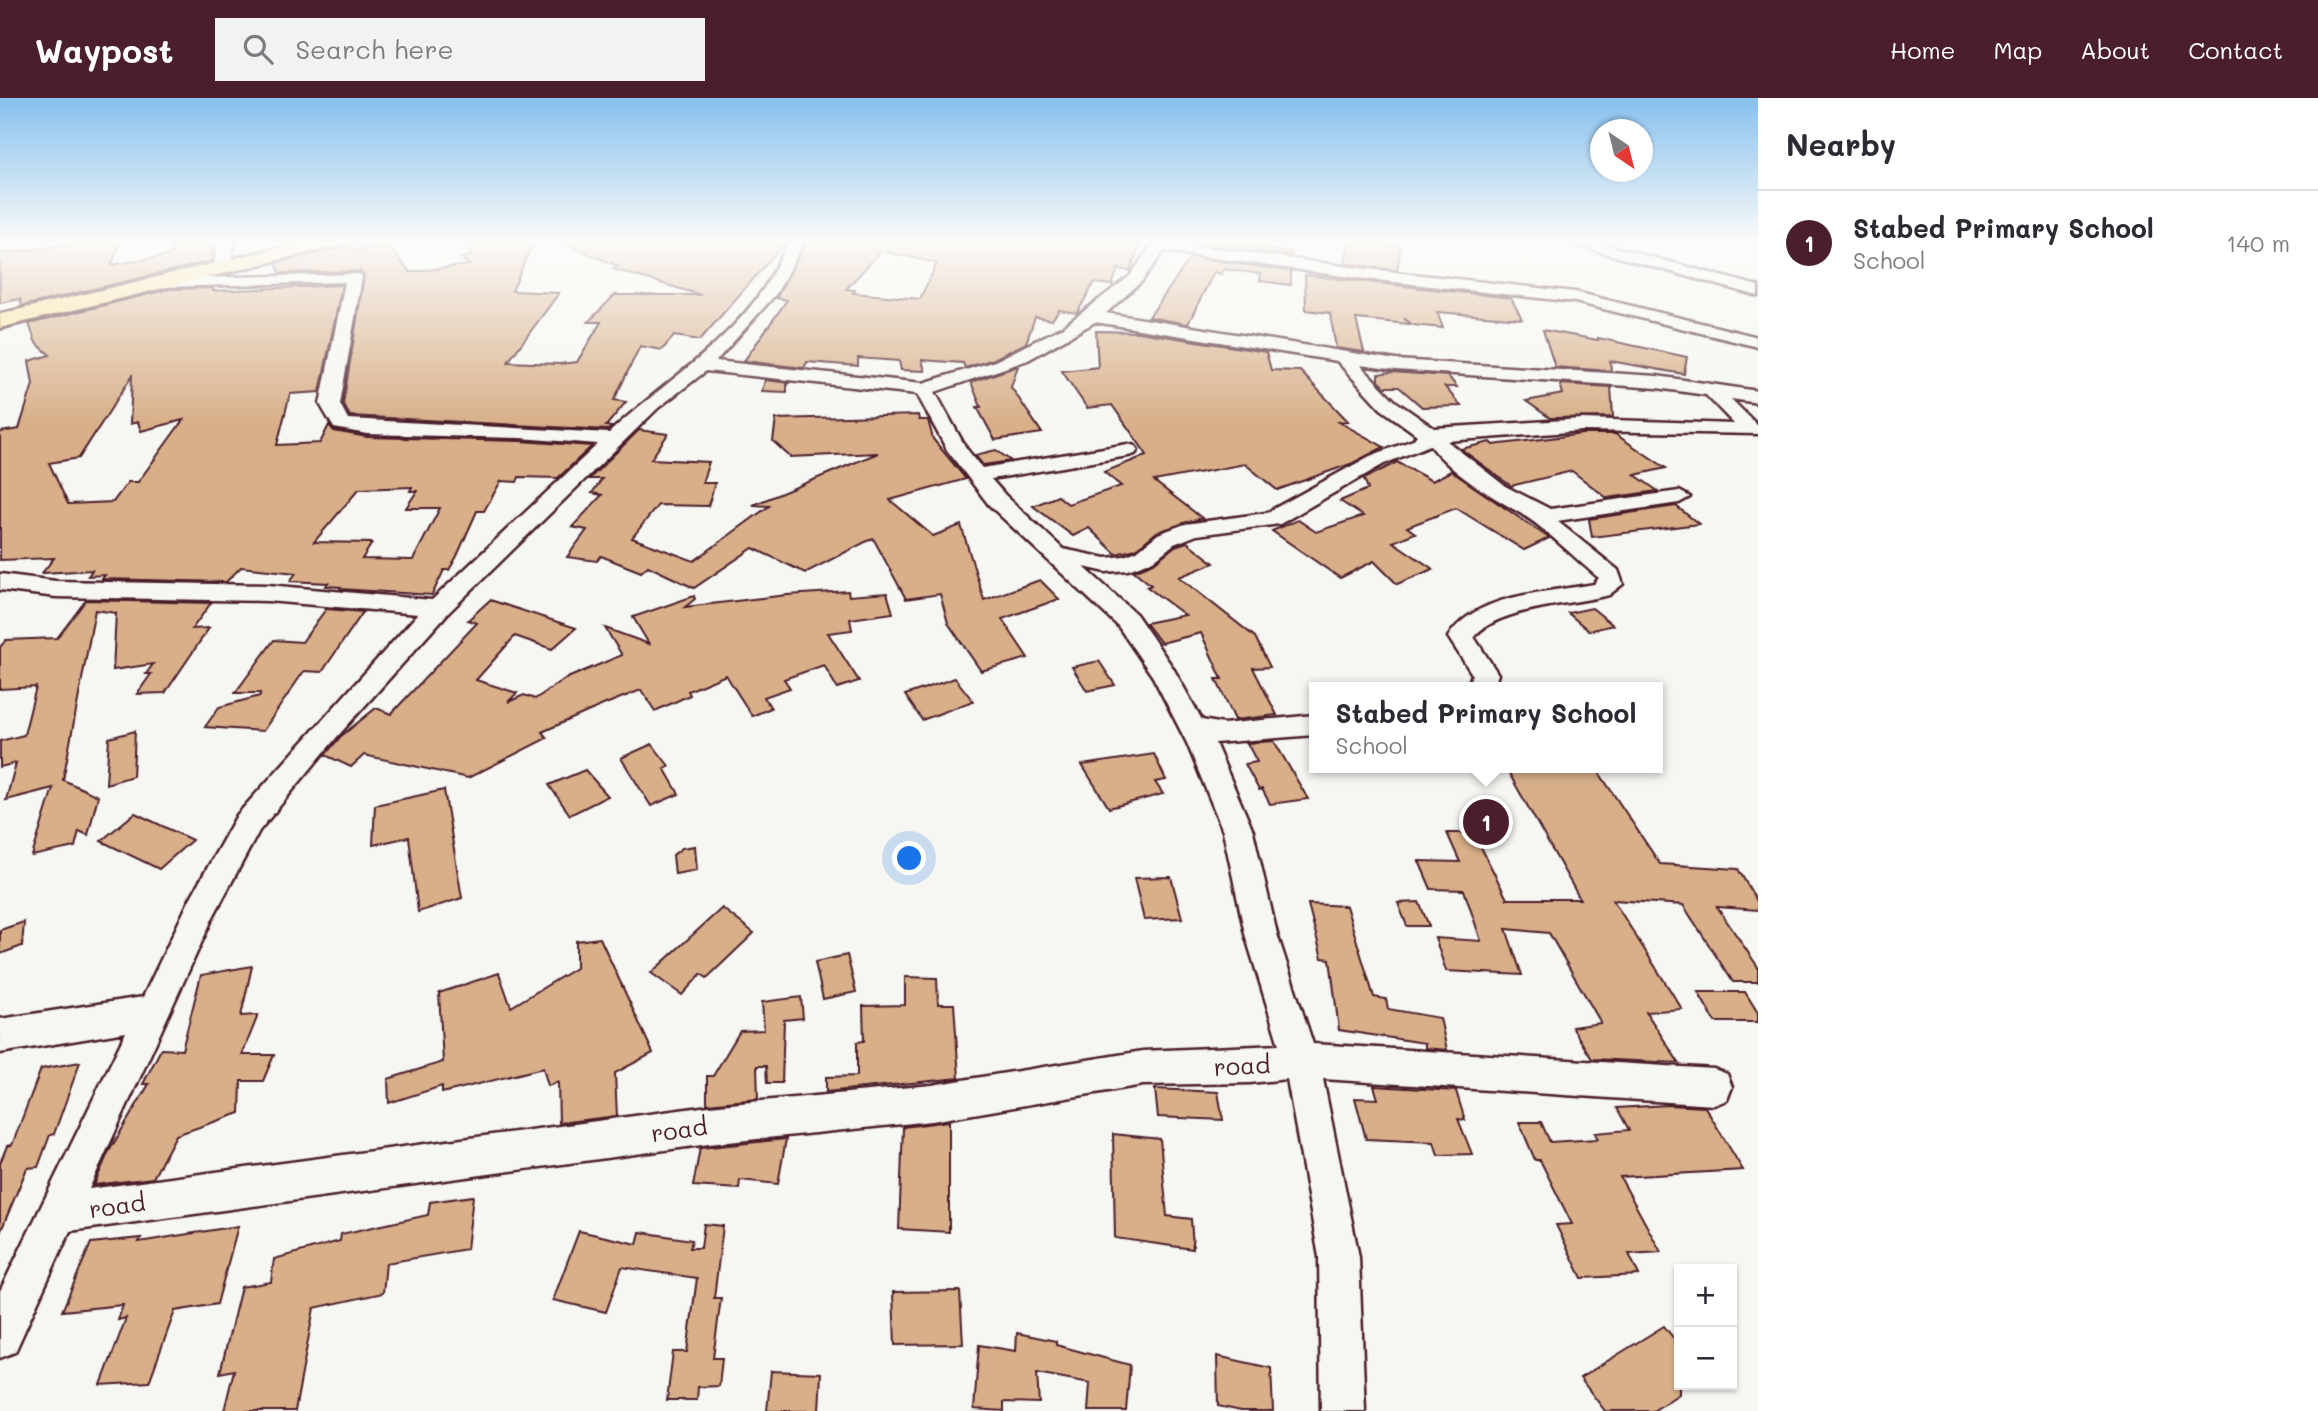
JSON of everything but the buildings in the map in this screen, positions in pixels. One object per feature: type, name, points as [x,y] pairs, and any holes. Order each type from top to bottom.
[{"type":"highway","points":[[0,321],[82,301]]},
{"type":"street","points":[[349,301],[330,404],[341,424],[367,428],[520,432],[614,439]]},
{"type":"street","points":[[0,1338],[201,909],[248,823],[326,731],[438,608],[651,404],[702,365],[761,301]]},
{"type":"street","points":[[702,365],[924,389],[1001,365],[1091,316],[1109,301]]},
{"type":"street","points":[[1593,301],[1758,342]]},
{"type":"street","points":[[1091,316],[1345,359],[1396,365],[1657,382],[1758,397]]},
{"type":"street","points":[[1345,359],[1388,405],[1429,434],[1451,457],[1531,511],[1611,575],[1611,584],[1601,590],[1499,610],[1472,623],[1461,637],[1485,674],[1483,682]]},
{"type":"street","points":[[924,389],[957,450],[997,500],[1127,620],[1164,674],[1194,729],[1238,831],[1261,934],[1301,1060],[1339,1257],[1343,1411]]},
{"type":"street","points":[[1429,434],[1456,435],[1582,425],[1751,430],[1712,390]]},
{"type":"street","points":[[1058,554],[1107,565],[1128,563],[1145,555],[1166,539],[1193,529],[1272,519],[1377,460],[1420,444],[1429,434]]},
{"type":"street","points":[[977,475],[1128,450]]},
{"type":"street","points":[[1531,511],[1548,516],[1566,515],[1679,497]]},
{"type":"street","points":[[0,582],[56,589],[268,593],[438,608]]},
{"type":"street","points":[[1194,729],[1223,734],[1309,725]]},
{"type":"street","points":[[0,1036],[153,1010]]},
{"type":"street","name":"road","points":[[58,1213],[709,1125],[932,1103],[1143,1068],[1250,1066],[1301,1060],[1714,1087]]},
{"type":"place","name":"Stabed Primary School","points":[[1486,822]]}]
